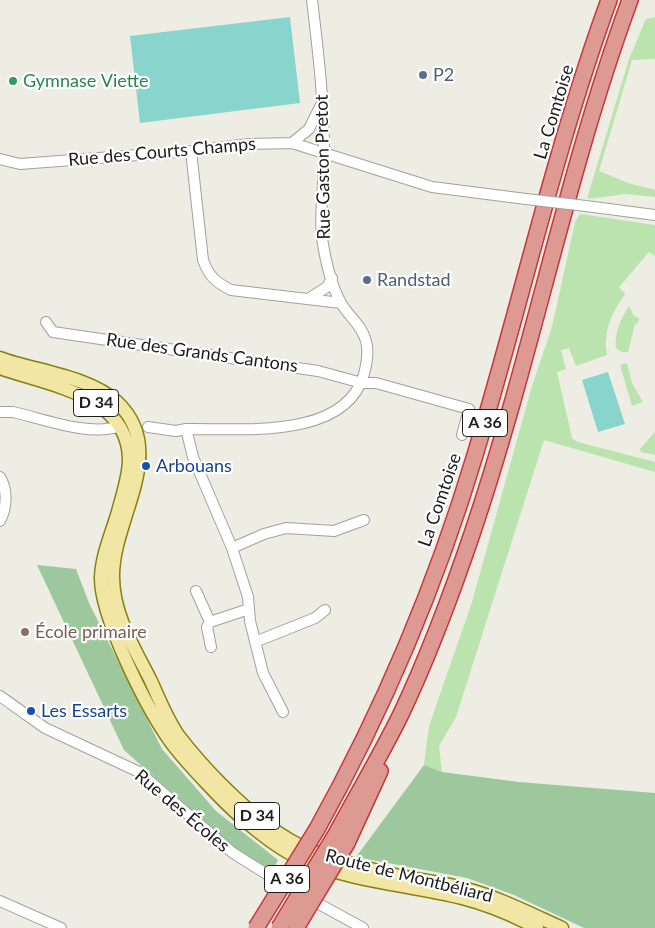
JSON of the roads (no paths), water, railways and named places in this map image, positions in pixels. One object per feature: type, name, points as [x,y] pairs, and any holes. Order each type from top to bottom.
[{"type":"highway","name":"La Comtoise","points":[[256,928],[317,829],[385,694],[442,556],[475,455],[573,108],[610,0]]},
{"type":"highway","name":"La Comtoise","points":[[279,928],[368,801],[400,715],[449,598],[485,495],[568,191],[630,0]]},
{"type":"highway","name":"La Comtoise","points":[[296,928],[341,839]]},
{"type":"main road","name":"Route de Montbéliard","points":[[0,358],[96,389],[115,401],[128,415],[137,432],[140,446],[137,479],[115,558],[113,578],[116,604],[127,632],[178,734],[220,784],[267,824],[308,850],[362,867],[462,887],[499,899],[562,928]]},
{"type":"main road","name":"Route de Montbéliard","points":[[0,368],[80,394],[100,405],[120,426],[129,452],[129,462],[119,508],[110,532],[101,577],[104,605],[150,708],[168,739],[216,794],[260,833],[303,860],[346,875],[462,898],[501,910],[537,928]]},
{"type":"street","name":"Rue Gaston Pretot","points":[[312,0],[323,96],[324,153],[320,219],[323,244],[341,303],[360,328],[366,340],[368,355],[362,383]]},
{"type":"street","points":[[292,143],[309,129],[319,110],[323,96]]},
{"type":"street","name":"Rue des Courts Champs","points":[[0,159],[20,164],[191,151],[250,144],[292,143],[432,187],[655,215]]},
{"type":"street","points":[[191,151],[202,260],[208,273],[216,282],[231,290],[341,303]]},
{"type":"street","points":[[308,299],[327,287],[332,278]]},
{"type":"street","name":"Rue des Grands Cantons","points":[[46,322],[52,332],[297,367],[362,383]]},
{"type":"street","points":[[148,427],[176,431],[186,428],[261,430],[317,419],[330,414],[347,404],[362,383],[376,383],[469,409],[462,435]]},
{"type":"street","points":[[0,412],[13,412],[94,431],[110,430],[120,426]]},
{"type":"street","points":[[186,428],[193,458],[232,548],[248,597],[255,642],[263,673],[282,712]]},
{"type":"street","points":[[0,477],[5,494],[4,510],[0,521]]},
{"type":"street","points":[[232,548],[264,534],[286,528],[334,531],[364,520]]},
{"type":"street","points":[[196,591],[210,622]]},
{"type":"street","points":[[212,647],[207,627],[210,622],[249,609]]},
{"type":"street","points":[[255,642],[315,618],[325,610]]},
{"type":"street","name":"Rue des Écoles","points":[[0,696],[45,728],[139,772],[233,853],[284,885],[363,928]]},
{"type":"street","points":[[0,900],[37,923],[62,928]]},
{"type":"place","name":"P2","points":[[423,75]]},
{"type":"place","name":"Gymnase Viette","points":[[13,81]]},
{"type":"place","name":"Randstad","points":[[367,280]]},
{"type":"place","name":"Arbouans","points":[[146,466]]},
{"type":"place","name":"École primaire","points":[[25,632]]},
{"type":"place","name":"Les Essarts","points":[[31,711]]}]
